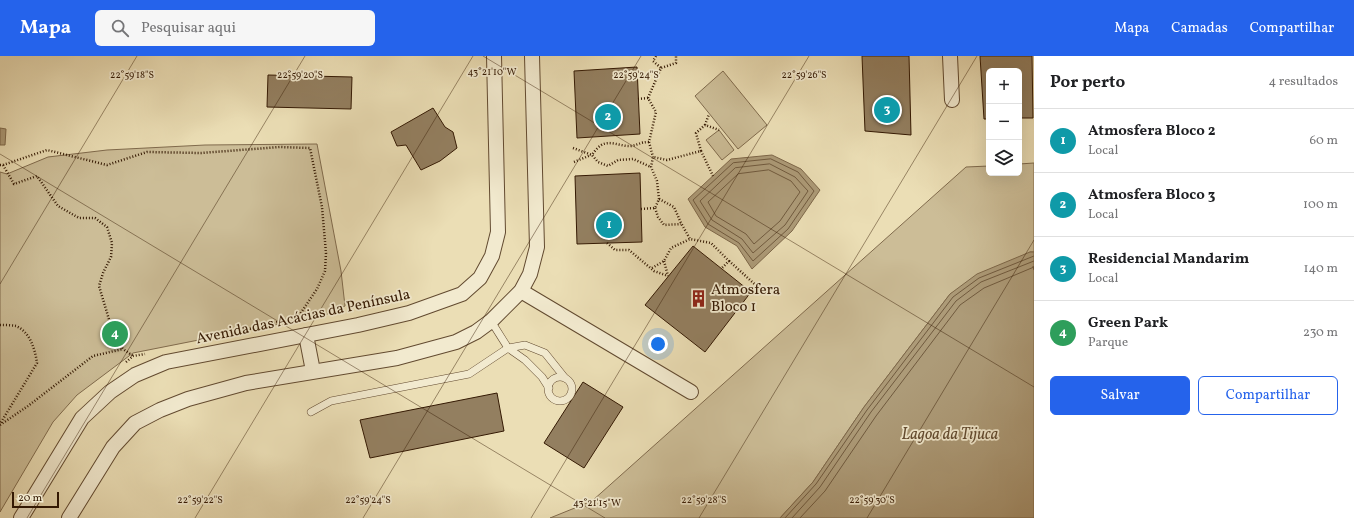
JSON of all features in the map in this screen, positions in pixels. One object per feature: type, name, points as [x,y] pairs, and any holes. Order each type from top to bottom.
[{"type":"street","name":"Avenida das Acácias da Península","points":[[21,518],[82,418],[110,392],[135,375],[166,362],[306,335],[408,313],[462,294],[480,278],[492,256],[498,232],[494,56]]},
{"type":"street","points":[[69,518],[113,447],[135,423],[160,410],[188,399],[246,383],[397,358],[456,342],[476,332],[491,321],[521,290],[530,274],[537,247],[532,56]]},
{"type":"street","points":[[950,56],[952,100]]},
{"type":"street","points":[[521,290],[691,392]]},
{"type":"street","points":[[306,335],[313,371]]},
{"type":"lane","points":[[311,412],[332,401],[469,374],[508,348],[526,345],[545,353],[569,381],[572,386],[572,391],[566,400],[561,401],[552,398],[549,393],[549,388],[542,377],[525,360],[508,348],[491,321]]},
{"type":"lane","points":[[549,388],[555,379],[565,378]]},
{"type":"path","points":[[656,56],[653,61],[661,68]]},
{"type":"path","points":[[648,98],[661,68],[676,63],[676,56]]},
{"type":"path","points":[[638,99],[648,98]]},
{"type":"path","points":[[648,98],[656,112],[649,142],[653,157],[651,166],[657,181],[659,199],[655,208],[658,217],[664,225],[682,224]]},
{"type":"path","points":[[709,114],[705,124],[696,133],[701,151],[714,176]]},
{"type":"path","points":[[705,124],[719,130]]},
{"type":"path","points":[[574,162],[592,155],[600,145],[612,143],[620,146],[631,146],[641,142],[649,142]]},
{"type":"path","points":[[166,362],[133,356],[124,349],[114,336],[99,286],[111,256],[112,243],[107,227],[95,218],[79,218],[58,206],[37,176],[14,184],[2,165],[47,150],[107,164],[147,152],[201,153],[280,147],[310,148],[322,207],[326,253],[324,271],[317,289],[298,317],[244,330]]},
{"type":"path","points":[[573,148],[592,155],[598,162],[608,166],[618,160],[633,159],[651,166]]},
{"type":"path","points":[[653,157],[667,160],[701,151]]},
{"type":"path","points":[[659,199],[674,207],[690,239]]},
{"type":"path","points":[[641,208],[655,208]]},
{"type":"path","points":[[652,268],[664,261],[671,248],[690,239],[711,243],[759,288]]},
{"type":"path","points":[[607,243],[615,250],[629,250],[654,271],[668,276],[664,261]]},
{"type":"path","points":[[721,269],[729,261]]},
{"type":"path","points":[[0,325],[15,326],[26,333],[35,352],[37,363],[0,425]]},
{"type":"path","points":[[0,425],[28,406],[93,356],[124,349]]},
{"type":"path","points":[[122,365],[133,356],[147,353]]},
{"type":"shaded area","points":[[723,71],[767,125],[738,149],[695,96]]},
{"type":"shaded area","points":[[719,130],[734,150],[722,160],[706,140]]},
{"type":"shaded area","points":[[317,144],[341,271],[345,306],[325,315],[133,353],[77,395],[53,422],[0,512],[0,172],[7,174],[48,157],[107,150],[205,145]]},
{"type":"shaded area","points":[[1034,163],[1034,252],[1030,252],[950,294],[864,407],[813,482],[780,518],[550,518],[592,501],[966,167],[986,166],[986,176],[1022,176],[1022,164]]},
{"type":"water","points":[[0,128],[6,129],[5,145],[0,145]]},
{"type":"water","points":[[772,155],[801,169],[820,190],[792,231],[752,269],[737,246],[705,227],[688,199],[731,159]]},
{"type":"water","name":"Lagoa da Tijuca","points":[[1030,252],[1034,252],[1034,518],[780,518],[813,482],[864,407],[950,294],[977,274]]},
{"type":"building","points":[[862,56],[909,56],[911,135],[865,131]]},
{"type":"building","points":[[980,56],[1032,56],[1033,118],[1022,118],[1022,68],[986,68],[986,119],[984,119]]},
{"type":"building","points":[[637,67],[640,134],[577,138],[574,71]]},
{"type":"building","points":[[268,75],[352,77],[351,109],[267,107]]},
{"type":"building","points":[[433,108],[445,127],[453,132],[457,148],[440,161],[421,170],[406,145],[397,146],[391,132]]},
{"type":"building","points":[[640,173],[642,242],[577,244],[575,176]]},
{"type":"building","name":"Atmosfera Bloco 1","points":[[693,246],[751,292],[705,352],[645,305]]},
{"type":"building","points":[[583,382],[623,407],[584,468],[544,443]]},
{"type":"building","points":[[497,393],[504,431],[370,458],[360,420]]},
{"type":"ferry route","points":[[1033,266],[1034,270]]},
{"type":"place","name":"Residencial Mandarim","points":[[887,110]]},
{"type":"place","name":"Atmosfera Bloco 3","points":[[608,117]]},
{"type":"place","name":"Atmosfera Bloco 2","points":[[609,225]]},
{"type":"place","name":"Atmosfera Bloco 1","points":[[698,298]]},
{"type":"place","name":"Green Park","points":[[115,334]]}]
